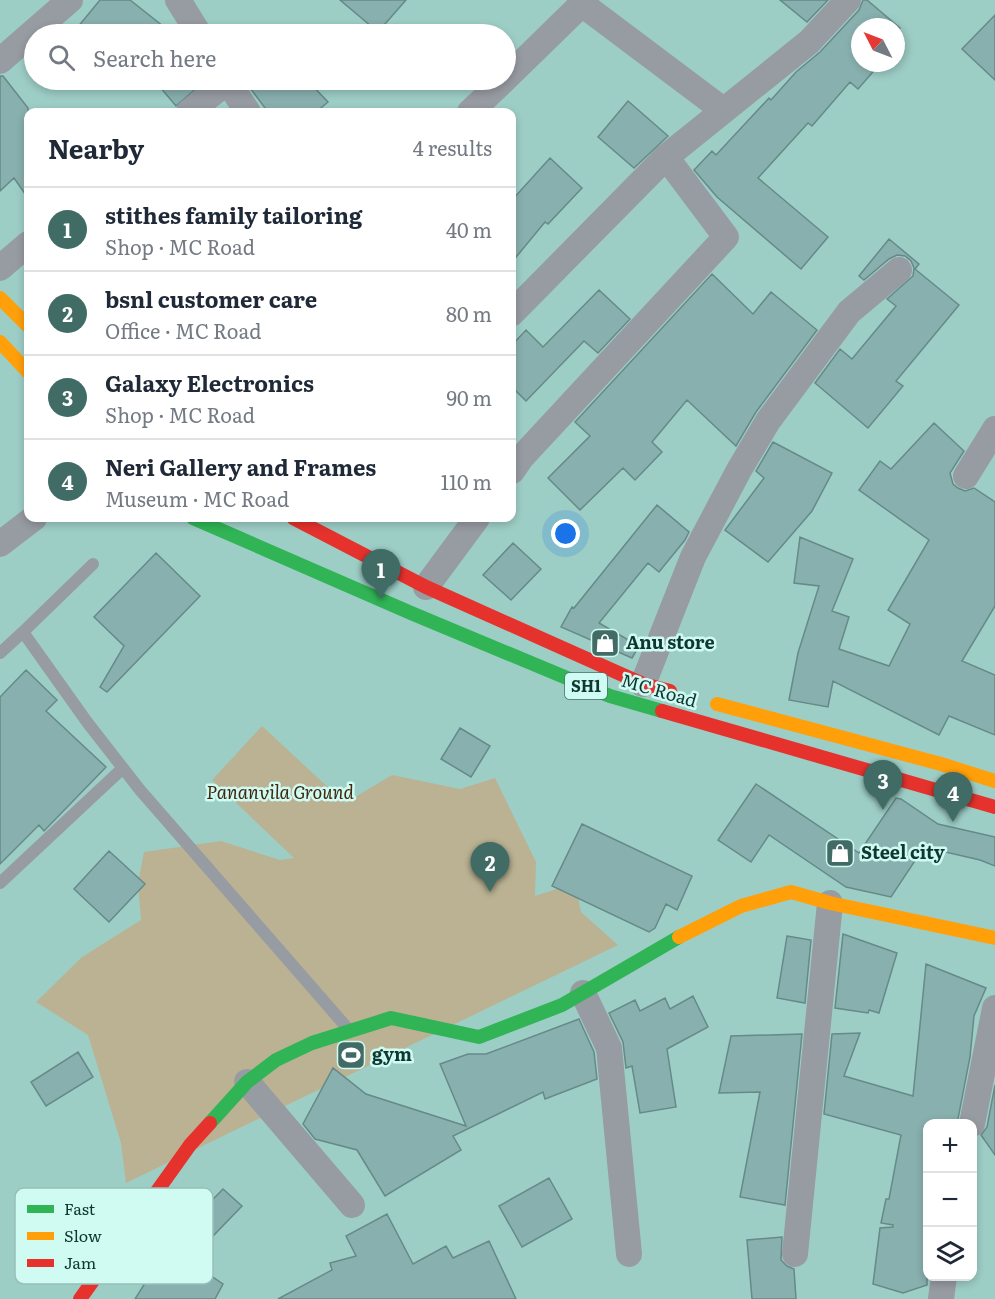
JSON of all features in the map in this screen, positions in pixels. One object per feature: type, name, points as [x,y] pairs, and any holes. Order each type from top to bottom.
[{"type":"main road","points":[[0,298],[24,322]]},
{"type":"main road","points":[[0,342],[24,368]]},
{"type":"main road","name":"MC Road","points":[[202,522],[610,696],[995,807]]},
{"type":"main road","name":"MC Road","points":[[301,522],[426,586],[643,684],[941,764],[995,781]]},
{"type":"main road","points":[[159,1188],[190,1145],[247,1082],[276,1060],[312,1043],[391,1018],[479,1037],[562,1005],[685,934],[741,906],[790,892],[830,903],[995,938]]},
{"type":"main road","points":[[80,1299],[91,1284]]},
{"type":"street","points":[[42,24],[70,0]]},
{"type":"street","points":[[178,0],[193,24]]},
{"type":"street","points":[[516,309],[666,157],[809,42],[848,0]]},
{"type":"street","points":[[516,68],[584,2],[723,111]]},
{"type":"street","points":[[0,61],[24,40]]},
{"type":"street","points":[[194,108],[216,90]]},
{"type":"street","points":[[233,90],[245,108]]},
{"type":"street","points":[[474,108],[493,90]]},
{"type":"street","points":[[516,458],[726,237],[666,157]]},
{"type":"street","points":[[0,268],[24,247]]},
{"type":"street","points":[[643,684],[693,557],[738,470],[768,421],[849,312],[899,270]]},
{"type":"street","points":[[966,476],[995,429]]},
{"type":"street","points":[[0,544],[29,522]]},
{"type":"street","points":[[426,586],[474,522]]},
{"type":"street","points":[[795,1254],[830,903]]},
{"type":"street","points":[[583,993],[609,1048],[629,1254]]},
{"type":"street","points":[[973,1119],[995,1008]]},
{"type":"street","points":[[247,1082],[352,1205]]},
{"type":"street","points":[[941,1299],[943,1281]]},
{"type":"lane","points":[[0,653],[93,564]]},
{"type":"lane","points":[[23,632],[123,768],[349,1031]]},
{"type":"lane","points":[[0,883],[123,768]]},
{"type":"green space","name":"Pananvila Ground","points":[[262,726],[345,803],[392,775],[460,789],[495,778],[536,862],[535,896],[575,883],[581,912],[618,945],[126,1183],[121,1143],[88,1035],[36,1002],[82,957],[141,920],[138,883],[144,852],[221,841],[280,860],[294,858],[212,780]]},
{"type":"building","points":[[100,0],[130,0],[160,24],[80,24]]},
{"type":"building","points":[[340,0],[406,0],[385,24],[368,24]]},
{"type":"building","points":[[780,0],[828,0],[807,22]]},
{"type":"building","points":[[863,0],[867,0],[888,18],[852,18],[859,10]]},
{"type":"building","points":[[995,15],[995,80],[962,49]]},
{"type":"building","points":[[851,19],[851,72],[873,72],[858,89],[850,82],[812,126],[808,123],[758,178],[828,237],[801,269],[717,197],[694,170],[712,151],[716,155],[769,98],[771,100],[796,72],[820,52]]},
{"type":"building","points":[[0,76],[3,76],[28,108],[24,108],[24,192],[14,178],[0,191]]},
{"type":"building","points":[[162,90],[194,90],[176,106]]},
{"type":"building","points":[[252,90],[317,90],[328,102],[321,108],[265,108]]},
{"type":"building","points":[[628,101],[668,136],[634,168],[598,137]]},
{"type":"building","points":[[550,158],[582,188],[548,224],[545,222],[516,257],[516,196]]},
{"type":"building","points":[[889,239],[919,264],[915,269],[959,305],[896,381],[903,386],[868,428],[815,383],[840,349],[852,359],[896,306],[887,299],[913,276],[914,268],[911,261],[905,256],[897,255],[864,280],[859,276]]},
{"type":"building","points":[[712,274],[753,314],[771,292],[817,330],[756,412],[736,446],[687,400],[652,442],[662,452],[635,480],[623,468],[580,510],[548,478],[590,436],[575,422]]},
{"type":"building","points":[[599,290],[630,319],[598,353],[584,341],[526,401],[516,391],[516,341],[526,330],[543,347]]},
{"type":"building","points":[[934,423],[964,451],[950,473],[953,484],[965,491],[974,488],[995,502],[995,606],[962,661],[995,675],[995,735],[949,716],[939,735],[833,681],[828,707],[789,700],[798,653],[819,586],[794,583],[800,537],[853,559],[832,611],[849,617],[839,649],[889,666],[910,624],[888,610],[929,540],[859,490],[880,461],[891,469]]},
{"type":"building","points":[[773,442],[832,473],[812,511],[768,562],[725,530],[764,478],[756,471]]},
{"type":"building","points":[[657,505],[689,532],[659,572],[648,563],[599,623],[639,646],[632,658],[561,627],[572,607],[574,608]]},
{"type":"building","points":[[513,543],[541,569],[511,600],[483,575]]},
{"type":"building","points":[[156,553],[200,596],[107,692],[100,687],[124,646],[94,617]]},
{"type":"building","points":[[26,670],[57,700],[46,711],[106,767],[44,831],[39,825],[0,864],[0,697]]},
{"type":"building","points":[[460,728],[490,746],[471,777],[441,759]]},
{"type":"building","points":[[756,784],[859,853],[896,798],[901,799],[938,824],[995,837],[995,866],[980,860],[924,847],[891,897],[846,887],[769,835],[751,862],[718,840]]},
{"type":"building","points":[[582,824],[692,876],[677,910],[666,904],[655,928],[649,932],[552,886]]},
{"type":"building","points":[[109,851],[145,884],[109,922],[74,889]]},
{"type":"building","points":[[843,934],[897,953],[879,1013],[869,1010],[868,1013],[835,1008]]},
{"type":"building","points":[[787,936],[811,940],[805,1003],[777,998]]},
{"type":"building","points":[[926,964],[986,988],[974,1016],[970,1057],[958,1119],[923,1119],[923,1281],[927,1281],[927,1285],[903,1293],[873,1284],[880,1228],[893,1227],[893,1225],[881,1223],[886,1199],[889,1199],[901,1135],[824,1114],[832,1034],[860,1033],[844,1076],[913,1096]]},
{"type":"building","points":[[693,996],[708,1027],[667,1049],[676,1107],[640,1113],[632,1066],[626,1068],[623,1042],[609,1013],[635,1000],[640,1011],[665,998],[670,1009]]},
{"type":"building","points":[[579,1019],[594,1052],[597,1079],[545,1099],[543,1092],[453,1136],[461,1150],[385,1196],[357,1150],[315,1139],[303,1124],[333,1068],[366,1094],[466,1126],[440,1064],[468,1054],[486,1054]]},
{"type":"building","points":[[802,1034],[785,1205],[740,1197],[760,1092],[719,1093],[731,1036]]},
{"type":"building","points":[[78,1052],[93,1077],[46,1106],[31,1082]]},
{"type":"building","points":[[995,1085],[995,1155],[981,1135],[987,1127]]},
{"type":"building","points":[[549,1178],[572,1219],[522,1247],[499,1206]]},
{"type":"building","points":[[223,1189],[242,1206],[213,1236],[213,1199]]},
{"type":"building","points":[[387,1214],[413,1264],[446,1246],[453,1258],[489,1241],[516,1299],[278,1299],[332,1270],[330,1263],[356,1256],[346,1236]]},
{"type":"building","points":[[782,1237],[781,1260],[794,1269],[796,1299],[752,1299],[747,1240]]},
{"type":"building","points":[[213,1277],[223,1284],[215,1299],[135,1299],[144,1284],[213,1284]]},
{"type":"traffic: fast","points":[[202,522],[610,696],[662,711]]},
{"type":"traffic: fast","points":[[210,1123],[247,1082],[276,1060],[312,1043],[391,1018],[479,1037],[562,1005],[679,937]]},
{"type":"traffic: slow","points":[[0,298],[24,322]]},
{"type":"traffic: slow","points":[[0,342],[24,368]]},
{"type":"traffic: slow","points":[[717,704],[941,764],[995,781]]},
{"type":"traffic: slow","points":[[679,937],[741,906],[791,892],[830,903],[995,938]]},
{"type":"traffic: jam","points":[[301,522],[426,587],[643,684],[670,691]]},
{"type":"traffic: jam","points":[[662,711],[995,807]]},
{"type":"traffic: jam","points":[[159,1188],[190,1145],[210,1123]]},
{"type":"traffic: jam","points":[[80,1299],[91,1284]]},
{"type":"place","name":"stithes family tailoring","points":[[381,599]]},
{"type":"place","name":"Anu store","points":[[605,643]]},
{"type":"place","name":"Galaxy Electronics","points":[[883,810]]},
{"type":"place","name":"Neri Gallery and Frames","points":[[953,822]]},
{"type":"place","name":"Steel city","points":[[840,853]]},
{"type":"place","name":"bsnl customer care","points":[[490,892]]},
{"type":"place","name":"gym","points":[[351,1055]]}]
